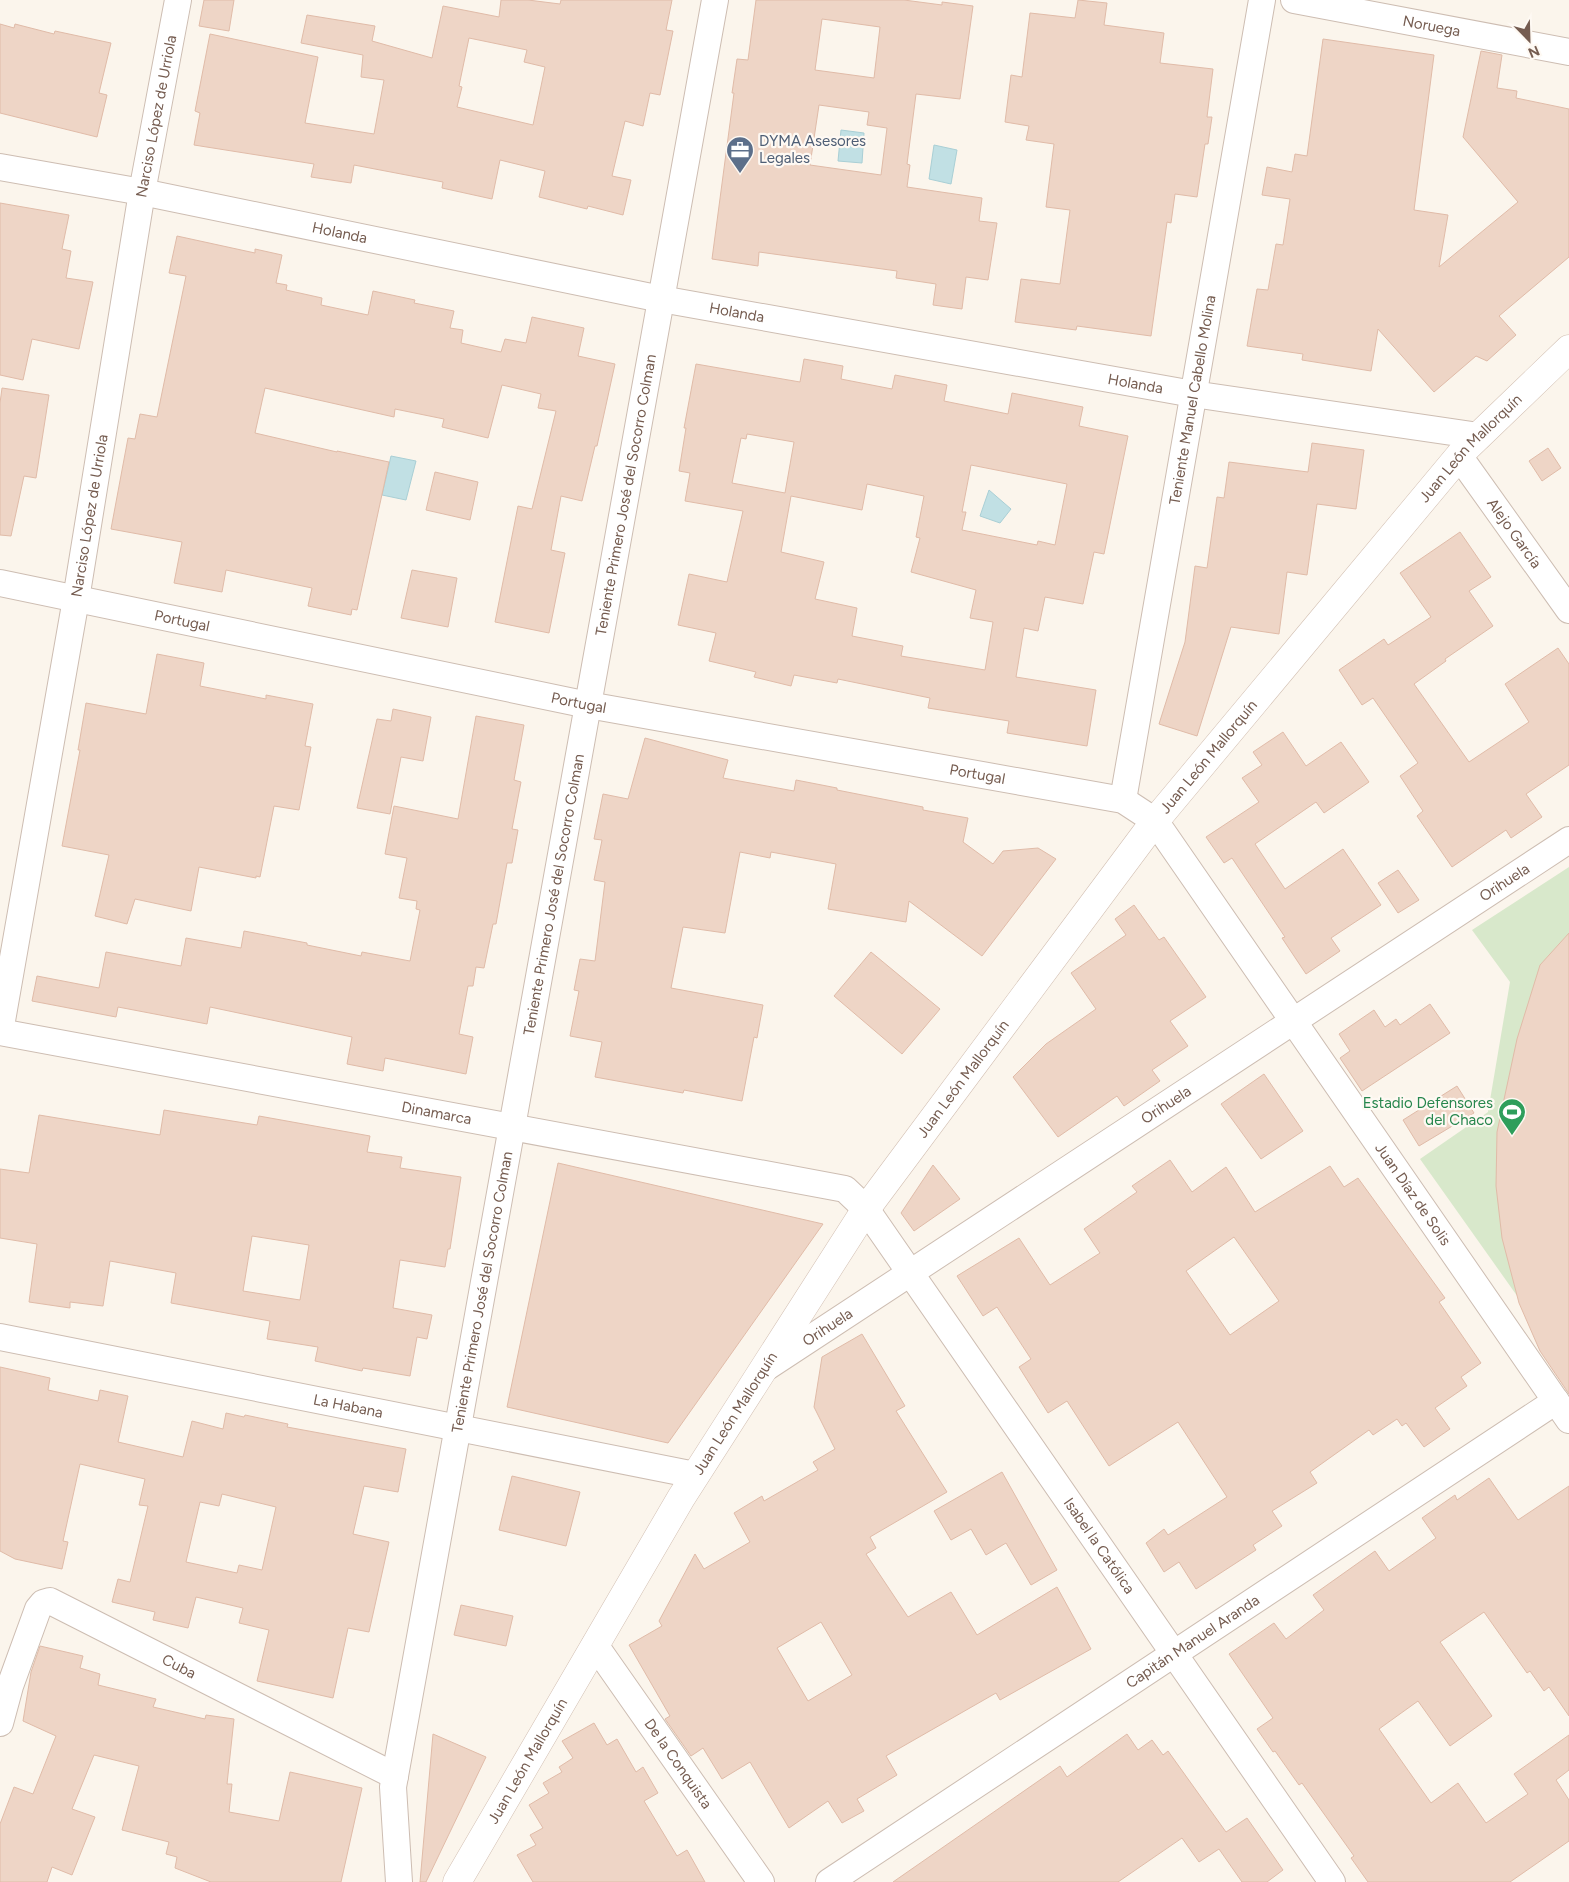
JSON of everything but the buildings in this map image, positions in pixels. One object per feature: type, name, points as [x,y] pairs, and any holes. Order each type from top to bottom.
[{"type":"street","name":"Narciso López de Urriola","points":[[0,1032],[76,598],[142,192],[178,0]]},
{"type":"street","name":"Teniente Primero José del Socorro Colman","points":[[399,1882],[394,1781],[715,0]]},
{"type":"street","name":"Teniente Manuel Cabello Molina","points":[[1123,800],[1262,0]]},
{"type":"street","name":"Noruega","points":[[1294,0],[1569,52]]},
{"type":"street","name":"Holanda","points":[[0,167],[142,192],[661,299],[1193,394],[1479,436]]},
{"type":"street","name":"Juan León Mallorquín","points":[[457,1882],[695,1475],[866,1209],[1156,821],[1459,456],[1569,348]]},
{"type":"street","name":"Alejo García","points":[[1459,456],[1569,610]]},
{"type":"street","name":"Portugal","points":[[0,583],[588,705],[1123,800],[1156,821]]},
{"type":"street","name":"Juan Díaz de Solis","points":[[1156,821],[1562,1411]]},
{"type":"street","name":"Orihuela","points":[[764,1368],[911,1274],[1569,840]]},
{"type":"street","name":"Dinamarca","points":[[0,1032],[845,1189],[866,1209]]},
{"type":"street","name":"Isabel la Católica","points":[[866,1209],[1332,1882]]},
{"type":"street","name":"La Habana","points":[[0,1336],[695,1475]]},
{"type":"street","name":"Capitán Manuel Aranda","points":[[829,1882],[1174,1654],[1562,1411]]},
{"type":"street","name":"Cuba","points":[[0,1723],[5,1684],[38,1609],[44,1603],[50,1601],[394,1781]]},
{"type":"street","name":"De la Conquista","points":[[595,1645],[761,1882]]},
{"type":"green space","name":"Estadio Defensores del Chaco","points":[[1569,867],[1569,1369],[1420,1159],[1488,1112],[1510,982],[1472,930]]},
{"type":"water","points":[[841,130],[864,133],[862,163],[838,161]]},
{"type":"water","points":[[934,145],[957,150],[951,184],[929,179]]},
{"type":"water","points":[[391,456],[416,461],[406,500],[382,495]]},
{"type":"water","points":[[989,490],[1011,509],[1000,523],[980,516]]},
{"type":"place","name":"DYMA Asesores Legales","points":[[740,174]]},
{"type":"place","name":"Estadio Defensores del Chaco","points":[[1512,1136]]}]
